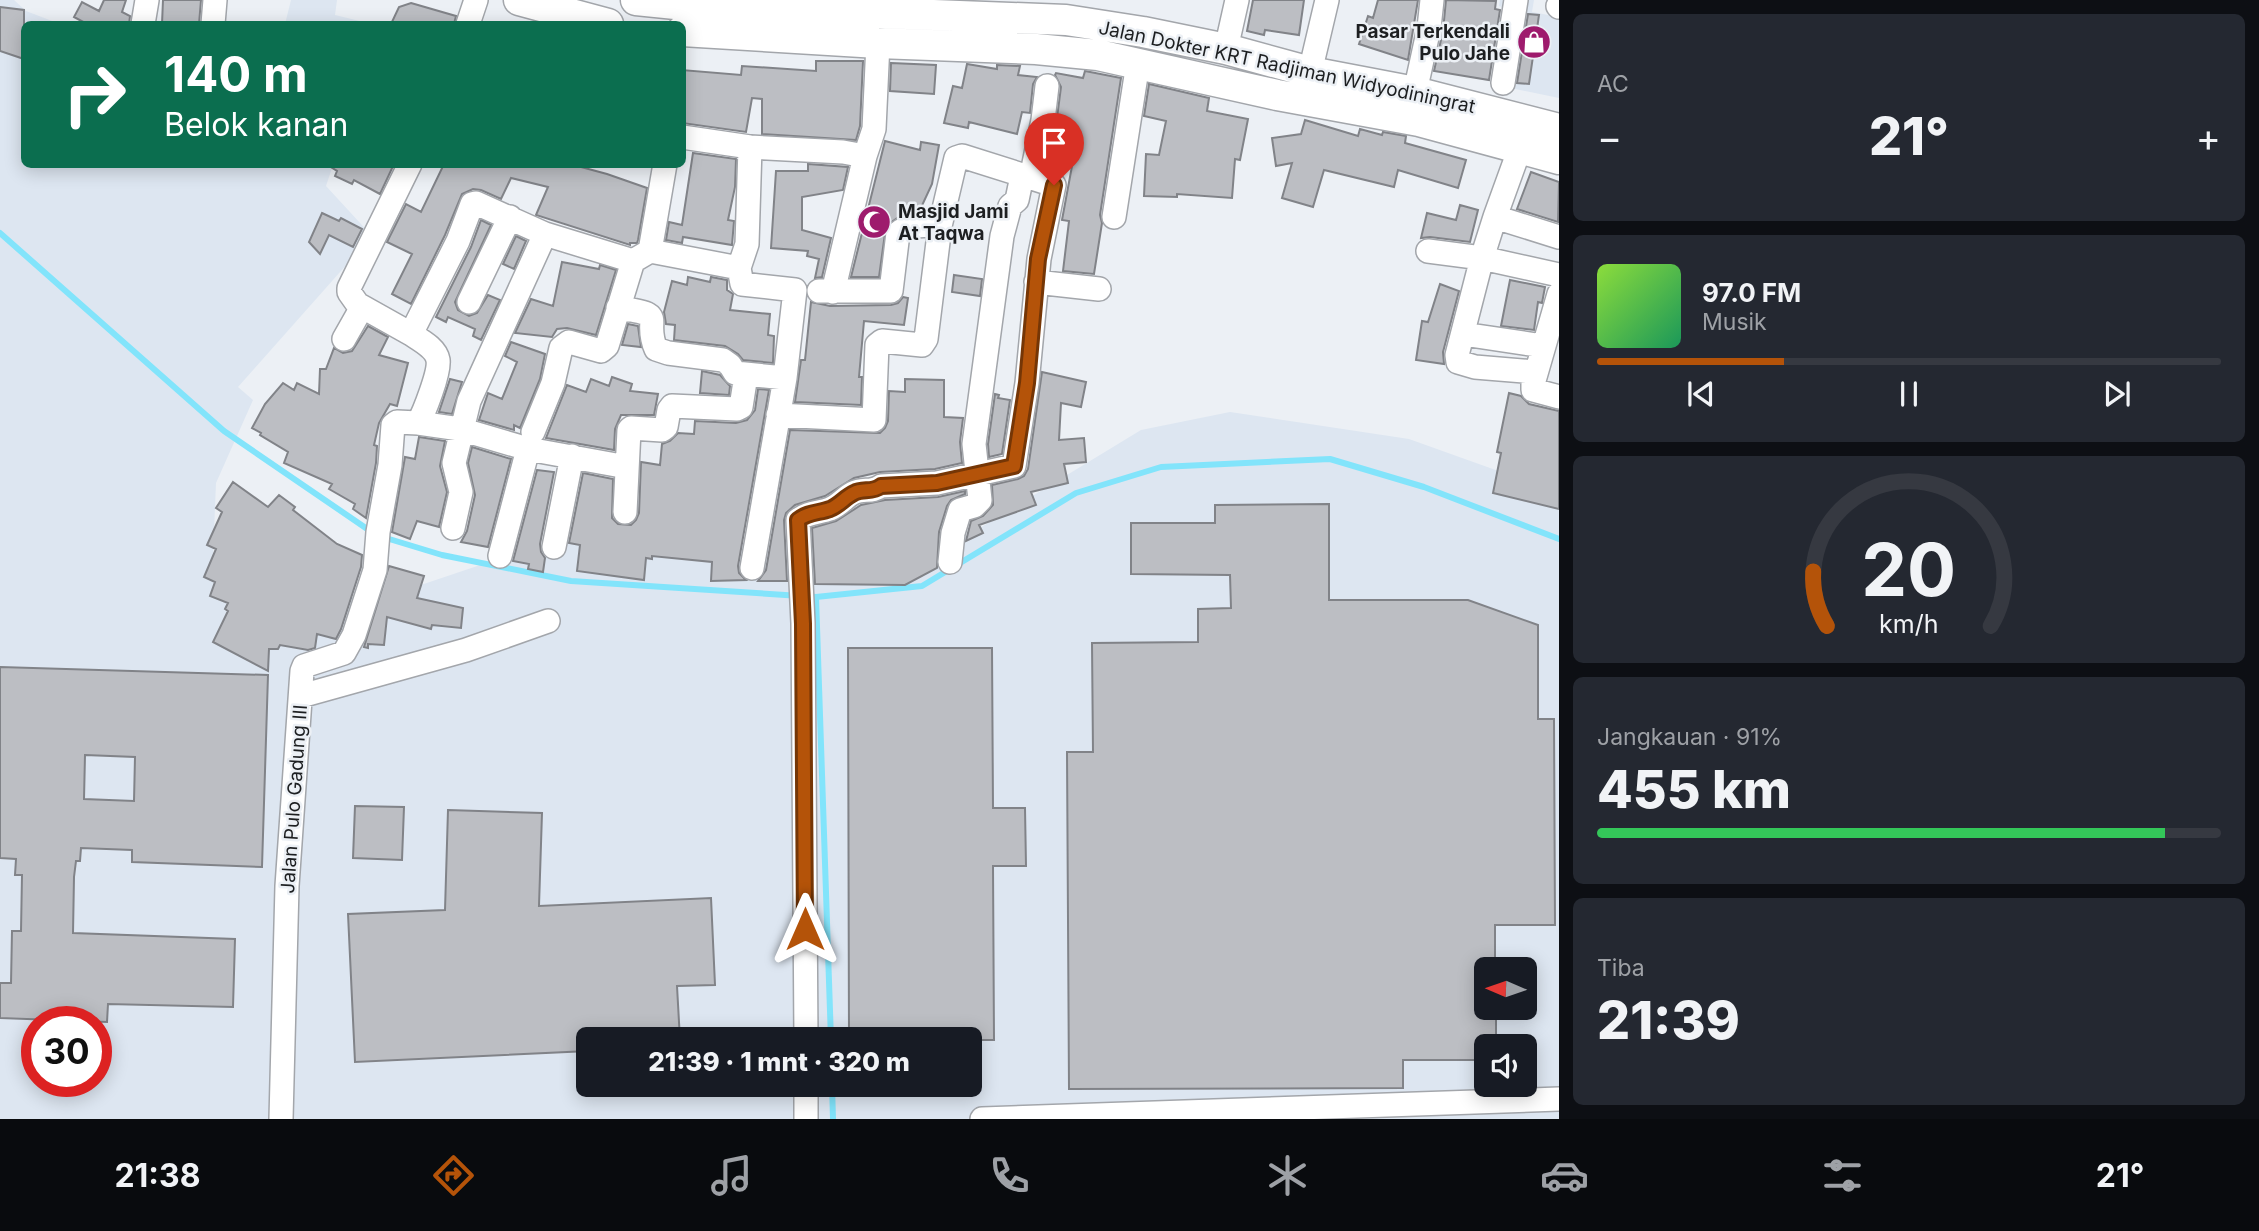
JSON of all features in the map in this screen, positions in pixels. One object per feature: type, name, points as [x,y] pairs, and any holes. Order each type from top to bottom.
[{"type":"main road","points":[[519,0],[597,21]]},
{"type":"main road","name":"Jalan Dokter KRT Radjiman Widyodiningrat","points":[[636,0],[695,6],[778,4],[1066,20],[1143,32],[1226,50],[1310,72],[1415,92],[1559,129]]},
{"type":"main road","points":[[1005,47],[1012,33],[1007,18]]},
{"type":"main road","name":"Jalan Dokter KRT Radjiman Widyodiningrat","points":[[686,31],[878,43],[1005,47],[1098,55],[1277,95],[1419,121],[1559,159]]},
{"type":"street","points":[[144,21],[147,0]]},
{"type":"street","points":[[213,21],[215,0]]},
{"type":"street","points":[[469,21],[476,0]]},
{"type":"street","points":[[1226,50],[1237,0]]},
{"type":"street","points":[[1310,72],[1327,0]]},
{"type":"street","points":[[1415,92],[1429,28],[1432,0]]},
{"type":"street","points":[[1503,83],[1516,0]]},
{"type":"street","points":[[878,43],[874,129],[826,292],[891,291],[898,233],[906,227],[940,226]]},
{"type":"street","points":[[1114,217],[1138,63]]},
{"type":"street","points":[[950,562],[956,516],[960,510],[974,506],[980,500],[974,444],[1002,236],[1010,206],[1017,200],[1026,177],[1043,120],[1046,86]]},
{"type":"street","points":[[686,138],[750,147],[843,152],[865,156]]},
{"type":"street","points":[[750,147],[747,244],[739,268],[741,284],[795,290],[785,378],[752,568]]},
{"type":"street","points":[[1520,148],[1494,217],[1457,355],[1458,362],[1475,367],[1535,372]]},
{"type":"street","points":[[778,415],[874,420],[877,345],[882,341],[922,345],[926,339],[940,226],[956,158],[962,156],[1054,185],[1038,259],[1027,383],[1014,466],[937,483],[881,486],[874,491],[859,491],[851,494],[845,502],[828,510],[806,514],[798,520],[803,624],[806,1027]]},
{"type":"street","points":[[408,168],[349,292],[361,306],[429,346],[438,360],[437,372],[418,424]]},
{"type":"street","points":[[500,556],[531,440],[553,383],[561,348],[569,342],[601,351],[607,346],[618,308],[642,256],[664,168]]},
{"type":"street","points":[[411,334],[458,241],[472,204],[476,203],[545,234],[642,256],[739,268]]},
{"type":"street","points":[[469,302],[510,217]]},
{"type":"street","points":[[1494,217],[1559,237]]},
{"type":"street","points":[[453,528],[461,492],[454,463],[460,429],[478,378],[545,234]]},
{"type":"street","points":[[1429,251],[1482,258],[1559,275]]},
{"type":"street","points":[[1036,282],[1099,289]]},
{"type":"street","points":[[1559,294],[1535,372],[1533,390],[1559,397]]},
{"type":"street","points":[[344,339],[361,306]]},
{"type":"street","points":[[618,308],[650,315],[656,349],[723,360],[735,373],[785,378]]},
{"type":"street","points":[[1464,334],[1543,346]]},
{"type":"street","points":[[625,512],[627,434],[631,428],[662,430],[666,427],[668,410],[672,406],[737,409],[741,407],[744,396],[746,375]]},
{"type":"street","points":[[301,696],[304,666],[344,653],[354,635],[375,570],[393,425],[397,422],[531,440],[572,456],[627,467]]},
{"type":"street","points":[[554,547],[572,456]]},
{"type":"street","name":"Jalan Pulo Gadung III","points":[[281,1119],[287,886],[301,696],[466,650],[548,621]]},
{"type":"street","points":[[806,1097],[806,1119]]},
{"type":"street","points":[[982,1119],[1559,1098]]},
{"type":"shaded area","points":[[0,0],[14,0],[26,11],[52,21],[21,21],[21,168],[332,168],[326,186],[372,236],[238,387],[253,400],[216,483],[212,581],[362,598],[397,593],[572,537],[947,548],[1141,430],[1230,412],[1409,439],[1504,473],[1559,488],[1559,1119],[0,1119]]},
{"type":"shaded area","points":[[291,0],[337,0],[335,15],[360,21],[286,21]]},
{"type":"shaded area","name":"Pasar Terkendali Pulo Jahe","points":[[1500,0],[1534,0],[1532,12],[1559,17],[1559,98],[1501,86],[1513,10],[1499,6]]},
{"type":"building","points":[[104,0],[126,0],[122,12],[130,16],[129,21],[81,21],[74,17],[82,2],[99,11]]},
{"type":"building","points":[[163,0],[201,0],[199,21],[162,21]]},
{"type":"building","points":[[1253,0],[1304,0],[1299,35],[1265,30],[1264,35],[1247,31]]},
{"type":"building","points":[[1378,0],[1418,0],[1408,60],[1359,44],[1368,16],[1373,18]]},
{"type":"building","points":[[1446,0],[1496,1],[1495,9],[1500,10],[1489,80],[1434,71],[1443,31]]},
{"type":"building","points":[[411,3],[456,16],[455,21],[392,21],[399,7]]},
{"type":"building","points":[[0,7],[24,10],[24,21],[21,21],[21,58],[0,51]]},
{"type":"building","points":[[1528,14],[1539,15],[1529,84],[1517,83]]},
{"type":"building","points":[[816,61],[863,61],[860,126],[856,140],[762,134],[762,99],[752,98],[746,132],[686,124],[686,70],[741,75],[742,66],[816,71]]},
{"type":"building","points":[[891,63],[936,65],[934,94],[890,91]]},
{"type":"building","points":[[967,64],[997,69],[997,65],[1020,66],[1018,75],[1037,77],[1033,84],[1030,113],[1022,112],[1017,134],[969,122],[968,128],[944,123],[953,86],[962,88]]},
{"type":"building","points":[[1085,71],[1121,78],[1100,215],[1102,223],[1094,274],[1063,271],[1069,221],[1062,220],[1075,150],[1064,148],[1070,120],[1057,118],[1061,87],[1055,75],[1083,78]]},
{"type":"building","points":[[1149,84],[1209,98],[1207,111],[1248,119],[1240,160],[1235,159],[1232,198],[1177,194],[1177,197],[1144,196],[1146,154],[1159,155],[1166,121],[1144,116]]},
{"type":"building","points":[[1305,120],[1358,136],[1360,129],[1382,135],[1383,132],[1406,136],[1405,143],[1466,160],[1458,188],[1398,170],[1394,187],[1324,170],[1313,207],[1282,198],[1292,163],[1276,166],[1272,138],[1301,134]]},
{"type":"building","points":[[885,141],[920,150],[921,142],[939,145],[932,184],[919,212],[904,207],[900,216],[886,226],[879,277],[851,277]]},
{"type":"building","points":[[693,153],[736,159],[735,187],[728,220],[734,221],[732,245],[683,237],[682,243],[666,240],[669,222],[682,225]]},
{"type":"building","points":[[808,164],[848,167],[843,190],[802,197],[802,230],[831,238],[822,277],[815,278],[819,259],[807,256],[808,251],[771,248],[776,171],[808,171]]},
{"type":"building","points":[[332,168],[392,168],[380,194],[354,180],[352,184],[335,176],[337,171]]},
{"type":"building","points":[[442,168],[585,168],[647,188],[637,243],[630,245],[536,215],[548,187],[511,178],[501,199],[481,190],[473,189],[462,194],[411,304],[392,294],[412,254],[387,242],[406,204],[421,212]]},
{"type":"building","points":[[1531,172],[1559,182],[1558,222],[1517,209]]},
{"type":"building","points":[[1460,205],[1478,210],[1470,242],[1421,238],[1427,213],[1456,220]]},
{"type":"building","points":[[322,213],[339,221],[341,218],[362,229],[353,247],[329,235],[320,254],[309,242]]},
{"type":"building","points":[[481,220],[491,225],[455,302],[458,310],[469,316],[477,313],[488,295],[500,300],[481,340],[473,336],[475,329],[448,317],[446,322],[436,317],[471,247]]},
{"type":"building","points":[[516,236],[526,241],[514,269],[503,264]]},
{"type":"building","points":[[562,262],[599,269],[600,265],[616,270],[596,335],[567,328],[557,329],[552,337],[515,333],[531,299],[553,306]]},
{"type":"building","points":[[954,275],[982,279],[980,296],[952,292]]},
{"type":"building","points":[[688,277],[710,282],[711,277],[727,280],[727,290],[733,294],[730,310],[770,314],[768,335],[774,336],[773,363],[743,360],[725,346],[674,340],[675,325],[666,324],[664,312],[672,281],[687,285]]},
{"type":"building","points":[[1510,280],[1545,287],[1542,303],[1538,302],[1534,330],[1501,326]]},
{"type":"building","points":[[1440,284],[1459,291],[1443,352],[1444,364],[1416,360],[1422,321],[1428,322]]},
{"type":"building","points":[[903,297],[908,298],[904,325],[864,321],[859,377],[862,377],[861,405],[795,402],[801,360],[805,360],[811,302],[830,306],[891,305],[898,303]]},
{"type":"building","points":[[628,324],[638,326],[641,347],[622,345]]},
{"type":"building","points":[[368,326],[388,337],[379,355],[408,363],[397,406],[390,404],[379,423],[374,445],[377,446],[376,463],[366,518],[353,509],[355,504],[329,489],[332,484],[284,463],[288,452],[252,428],[265,404],[283,383],[294,390],[297,383],[319,394],[320,369],[326,369],[334,348],[343,353],[352,351]]},
{"type":"building","points":[[511,342],[545,354],[540,379],[520,428],[514,425],[514,430],[479,420],[488,393],[502,399],[517,362],[505,356]]},
{"type":"building","points":[[702,371],[720,375],[730,386],[729,395],[700,393]]},
{"type":"building","points":[[1042,372],[1086,382],[1081,407],[1061,403],[1059,440],[1084,438],[1086,462],[1064,464],[1068,483],[1031,492],[1036,505],[979,525],[983,533],[966,541],[971,521],[983,516],[993,505],[992,485],[1018,479],[1024,476],[1028,469]]},
{"type":"building","points":[[612,377],[632,384],[630,391],[658,394],[654,415],[621,415],[615,429],[614,450],[546,438],[567,385],[586,392],[591,379],[609,386]]},
{"type":"building","points":[[450,379],[462,382],[452,414],[439,412]]},
{"type":"building","points":[[905,379],[944,380],[944,417],[963,418],[960,442],[962,463],[935,469],[880,472],[854,478],[825,496],[795,505],[786,513],[784,520],[787,581],[758,581],[766,570],[790,430],[880,433],[888,421],[889,391],[905,392]]},
{"type":"building","points":[[758,389],[769,390],[738,566],[739,573],[746,580],[711,581],[712,562],[652,556],[652,559],[646,558],[644,580],[577,571],[580,545],[569,543],[583,473],[613,479],[612,518],[618,524],[631,525],[639,513],[641,462],[660,465],[662,444],[678,433],[694,434],[695,421],[736,423],[747,420],[755,410]]},
{"type":"building","points":[[1509,393],[1521,396],[1529,404],[1559,411],[1559,509],[1493,493],[1501,453],[1497,452]]},
{"type":"building","points":[[995,394],[999,395],[998,398],[1010,400],[1002,454],[989,457],[988,444]]},
{"type":"building","points":[[419,437],[445,441],[440,466],[447,492],[439,527],[417,521],[410,539],[392,532],[405,457],[415,459]]},
{"type":"building","points":[[472,447],[511,459],[488,547],[461,542],[467,531],[475,495],[468,463]]},
{"type":"building","points":[[537,470],[554,472],[540,544],[545,558],[543,572],[528,569],[529,564],[513,561]]},
{"type":"building","points":[[233,482],[268,507],[279,495],[295,507],[293,510],[337,544],[362,555],[361,567],[336,639],[317,634],[315,648],[308,650],[280,645],[278,649],[269,649],[268,671],[213,642],[228,611],[225,609],[228,603],[210,596],[215,582],[204,577],[216,549],[207,545],[222,512],[216,508]]},
{"type":"building","points":[[965,491],[965,494],[951,500],[947,506],[939,532],[937,568],[905,585],[815,584],[812,528],[836,521],[861,505],[885,500],[938,497]]},
{"type":"building","points":[[1329,504],[1329,600],[1468,600],[1538,625],[1538,719],[1554,719],[1555,925],[1495,925],[1495,957],[1474,957],[1474,1020],[1496,1020],[1496,1034],[1474,1034],[1474,1060],[1403,1060],[1403,1088],[1069,1089],[1067,752],[1093,752],[1092,643],[1198,642],[1198,609],[1231,608],[1230,575],[1131,574],[1131,523],[1215,523],[1215,505]]},
{"type":"building","points":[[389,566],[424,576],[417,598],[463,608],[461,628],[432,625],[431,629],[387,617],[384,645],[368,644],[368,648],[364,647]]},
{"type":"building","points":[[848,648],[992,648],[993,808],[1025,808],[1026,866],[993,866],[994,1040],[982,1040],[982,1027],[849,1027]]},
{"type":"building","points":[[0,667],[268,675],[262,867],[132,862],[132,850],[81,848],[74,877],[73,933],[235,939],[233,1007],[108,1004],[21,1006],[21,1019],[0,1018],[0,983],[11,983],[12,931],[21,931],[22,875],[15,875],[16,859],[0,858]],"holes":[[[85,755],[135,757],[134,801],[84,799]]]},
{"type":"building","points":[[355,806],[404,807],[402,860],[353,858]]},
{"type":"building","points":[[448,810],[542,813],[539,906],[711,898],[715,985],[677,986],[679,1027],[576,1027],[576,1052],[355,1062],[348,914],[445,910]]},
{"type":"waterway","points":[[0,233],[224,431],[376,535],[442,555],[571,581],[816,597],[922,586],[1076,493],[1161,467],[1330,459],[1424,487],[1559,539]]},
{"type":"waterway","points":[[816,597],[831,1027]]},
{"type":"waterway","points":[[832,1097],[833,1119]]},
{"type":"place","name":"Pasar Terkendali Pulo Jahe","points":[[1534,42]]},
{"type":"place","name":"Masjid Jami At Taqwa","points":[[874,222]]},
{"type":"route","points":[[805,929],[803,624],[798,520],[806,514],[828,510],[845,502],[851,494],[859,491],[874,491],[881,486],[937,483],[1014,466],[1027,383],[1038,259],[1054,185]]}]
